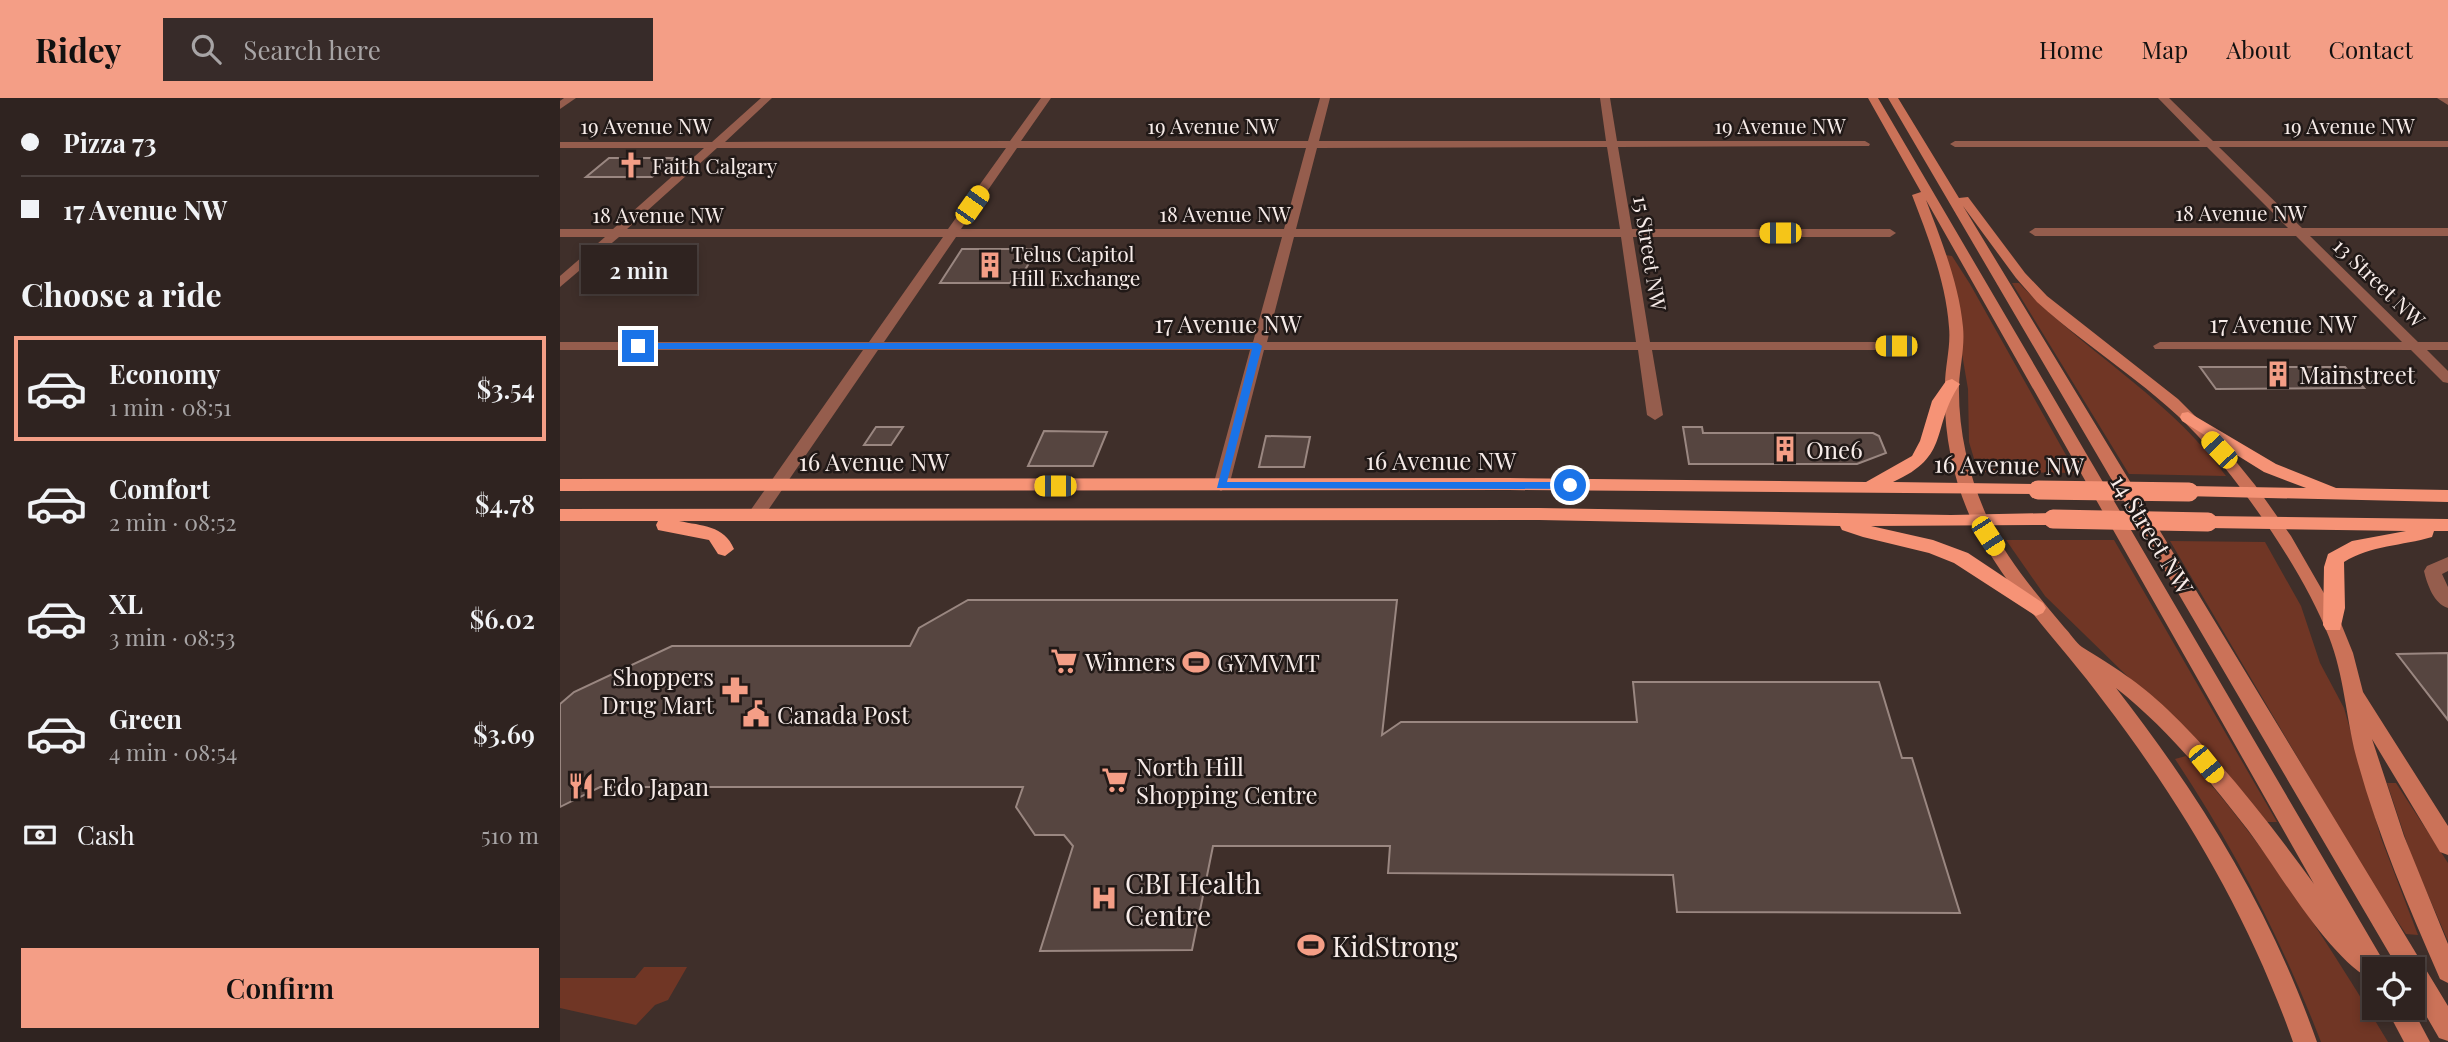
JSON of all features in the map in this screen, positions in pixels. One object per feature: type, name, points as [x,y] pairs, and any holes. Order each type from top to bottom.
[{"type":"highway","points":[[1869,486],[1908,469],[1919,460],[1929,441],[1940,401],[1952,384]]},
{"type":"highway","points":[[2188,416],[2270,468],[2349,497]]},
{"type":"highway","name":"16 Avenue NW","points":[[560,485],[1869,486],[2349,497],[2448,496]]},
{"type":"highway","points":[[560,515],[1538,514],[1838,520],[2053,519],[2444,525]]},
{"type":"highway","points":[[623,515],[644,523],[695,529],[714,535],[721,540],[725,549]]},
{"type":"highway","points":[[1838,520],[1876,535],[1935,547],[1956,555],[1998,580],[2036,608]]},
{"type":"highway","points":[[2333,625],[2338,606],[2332,575],[2335,559],[2351,547],[2369,541],[2410,538],[2444,525]]},
{"type":"main road","name":"14 Street NW","points":[[1873,98],[2367,957]]},
{"type":"main road","name":"14 Street NW","points":[[1893,98],[2405,957]]},
{"type":"main road","points":[[1907,158],[1945,266],[1956,329],[1952,384],[1955,446],[1988,536],[2036,608],[2076,650],[2143,736],[2226,861],[2262,933],[2305,1042]]},
{"type":"main road","points":[[1929,159],[2041,298],[2082,335],[2188,416],[2252,493],[2272,523],[2333,625],[2353,688],[2360,733],[2372,776],[2394,840],[2448,971]]},
{"type":"main road","points":[[2076,650],[2110,669],[2206,764],[2273,845],[2343,943],[2362,960]]},
{"type":"main road","points":[[2353,688],[2448,845]]},
{"type":"main road","name":"14 Street NW","points":[[2425,990],[2448,1029]]},
{"type":"main road","points":[[2405,1020],[2418,1042]]},
{"type":"street","points":[[560,106],[571,98]]},
{"type":"street","points":[[560,283],[767,98]]},
{"type":"street","points":[[756,515],[1046,98]]},
{"type":"street","points":[[1221,486],[1325,98]]},
{"type":"street","name":"15 Street NW","points":[[1605,98],[1655,415]]},
{"type":"street","name":"13 Street NW","points":[[2162,98],[2448,379]]},
{"type":"street","points":[[2442,98],[2448,102]]},
{"type":"street","name":"19 Avenue NW","points":[[560,145],[1865,144]]},
{"type":"street","name":"19 Avenue NW","points":[[1955,144],[2448,144]]},
{"type":"street","name":"18 Avenue NW","points":[[2035,232],[2448,232]]},
{"type":"street","name":"18 Avenue NW","points":[[560,233],[1890,233]]},
{"type":"street","name":"17 Avenue NW","points":[[560,346],[1896,346]]},
{"type":"street","name":"17 Avenue NW","points":[[2161,346],[2448,346]]},
{"type":"street","points":[[2448,563],[2433,571],[2435,582],[2448,601]]},
{"type":"shaded area","points":[[1945,255],[1952,256],[1970,284],[2076,473],[1978,472],[1969,442],[1968,389]]},
{"type":"shaded area","points":[[2012,283],[2019,283],[2044,308],[2153,399],[2204,448],[2226,476],[2129,474]]},
{"type":"shaded area","points":[[2006,540],[2114,540],[2277,822],[2266,822],[2200,747],[2045,596]]},
{"type":"shaded area","points":[[2170,541],[2265,542],[2301,606],[2320,663],[2344,708],[2381,838],[2418,935],[2406,934],[2371,882]]},
{"type":"shaded area","points":[[2186,756],[2269,859],[2362,1000],[2362,1020],[2375,1020],[2388,1042],[2321,1042],[2256,896],[2218,827],[2175,759]]},
{"type":"shaded area","points":[[2387,783],[2396,783],[2448,863],[2448,941],[2412,858]]},
{"type":"shaded area","points":[[644,967],[687,967],[668,1000],[655,1005],[636,1025],[560,1008],[560,978],[635,978]]},
{"type":"building","name":"Faith Calgary","points":[[609,158],[674,158],[652,177],[586,177]]},
{"type":"building","name":"Telus Capitol Hill Exchange","points":[[962,249],[1037,249],[1021,277],[1014,277],[1010,283],[940,283]]},
{"type":"building","name":"Mainstreet","points":[[2200,367],[2345,367],[2364,388],[2216,389]]},
{"type":"building","points":[[876,427],[903,427],[891,445],[864,445]]},
{"type":"building","name":"One6","points":[[1683,427],[1702,427],[1703,433],[1873,433],[1879,436],[1886,453],[1857,464],[1689,464]]},
{"type":"building","points":[[1044,431],[1107,432],[1093,466],[1028,466]]},
{"type":"building","points":[[1266,436],[1310,437],[1304,467],[1259,467]]},
{"type":"building","name":"North Hill Shopping Centre","points":[[968,600],[1397,600],[1382,735],[1401,722],[1637,722],[1633,682],[1879,682],[1902,758],[1912,758],[1960,913],[1677,912],[1673,875],[1388,873],[1390,846],[1213,846],[1192,950],[1040,951],[1073,846],[1064,835],[1035,835],[1016,807],[1023,787],[600,787],[560,807],[560,704],[574,692],[672,646],[910,646],[919,628]]},
{"type":"building","points":[[2448,653],[2448,720],[2397,654]]},
{"type":"place","name":"Faith Calgary","points":[[631,165]]},
{"type":"place","name":"Telus Capitol Hill Exchange","points":[[990,265]]},
{"type":"place","name":"Mainstreet","points":[[2278,374]]},
{"type":"place","name":"One6","points":[[1785,449]]},
{"type":"place","name":"Winners","points":[[1064,661]]},
{"type":"place","name":"GYMVMT","points":[[1196,662]]},
{"type":"place","name":"Shoppers Drug Mart","points":[[735,690]]},
{"type":"place","name":"Canada Post","points":[[756,714]]},
{"type":"place","name":"North Hill Shopping Centre","points":[[1115,780]]},
{"type":"place","name":"Edo Japan","points":[[581,786]]},
{"type":"place","name":"CBI Health Centre","points":[[1104,898]]},
{"type":"place","name":"KidStrong","points":[[1311,945]]},
{"type":"route","points":[[638,346],[1258,346],[1221,486],[1570,485]]}]
